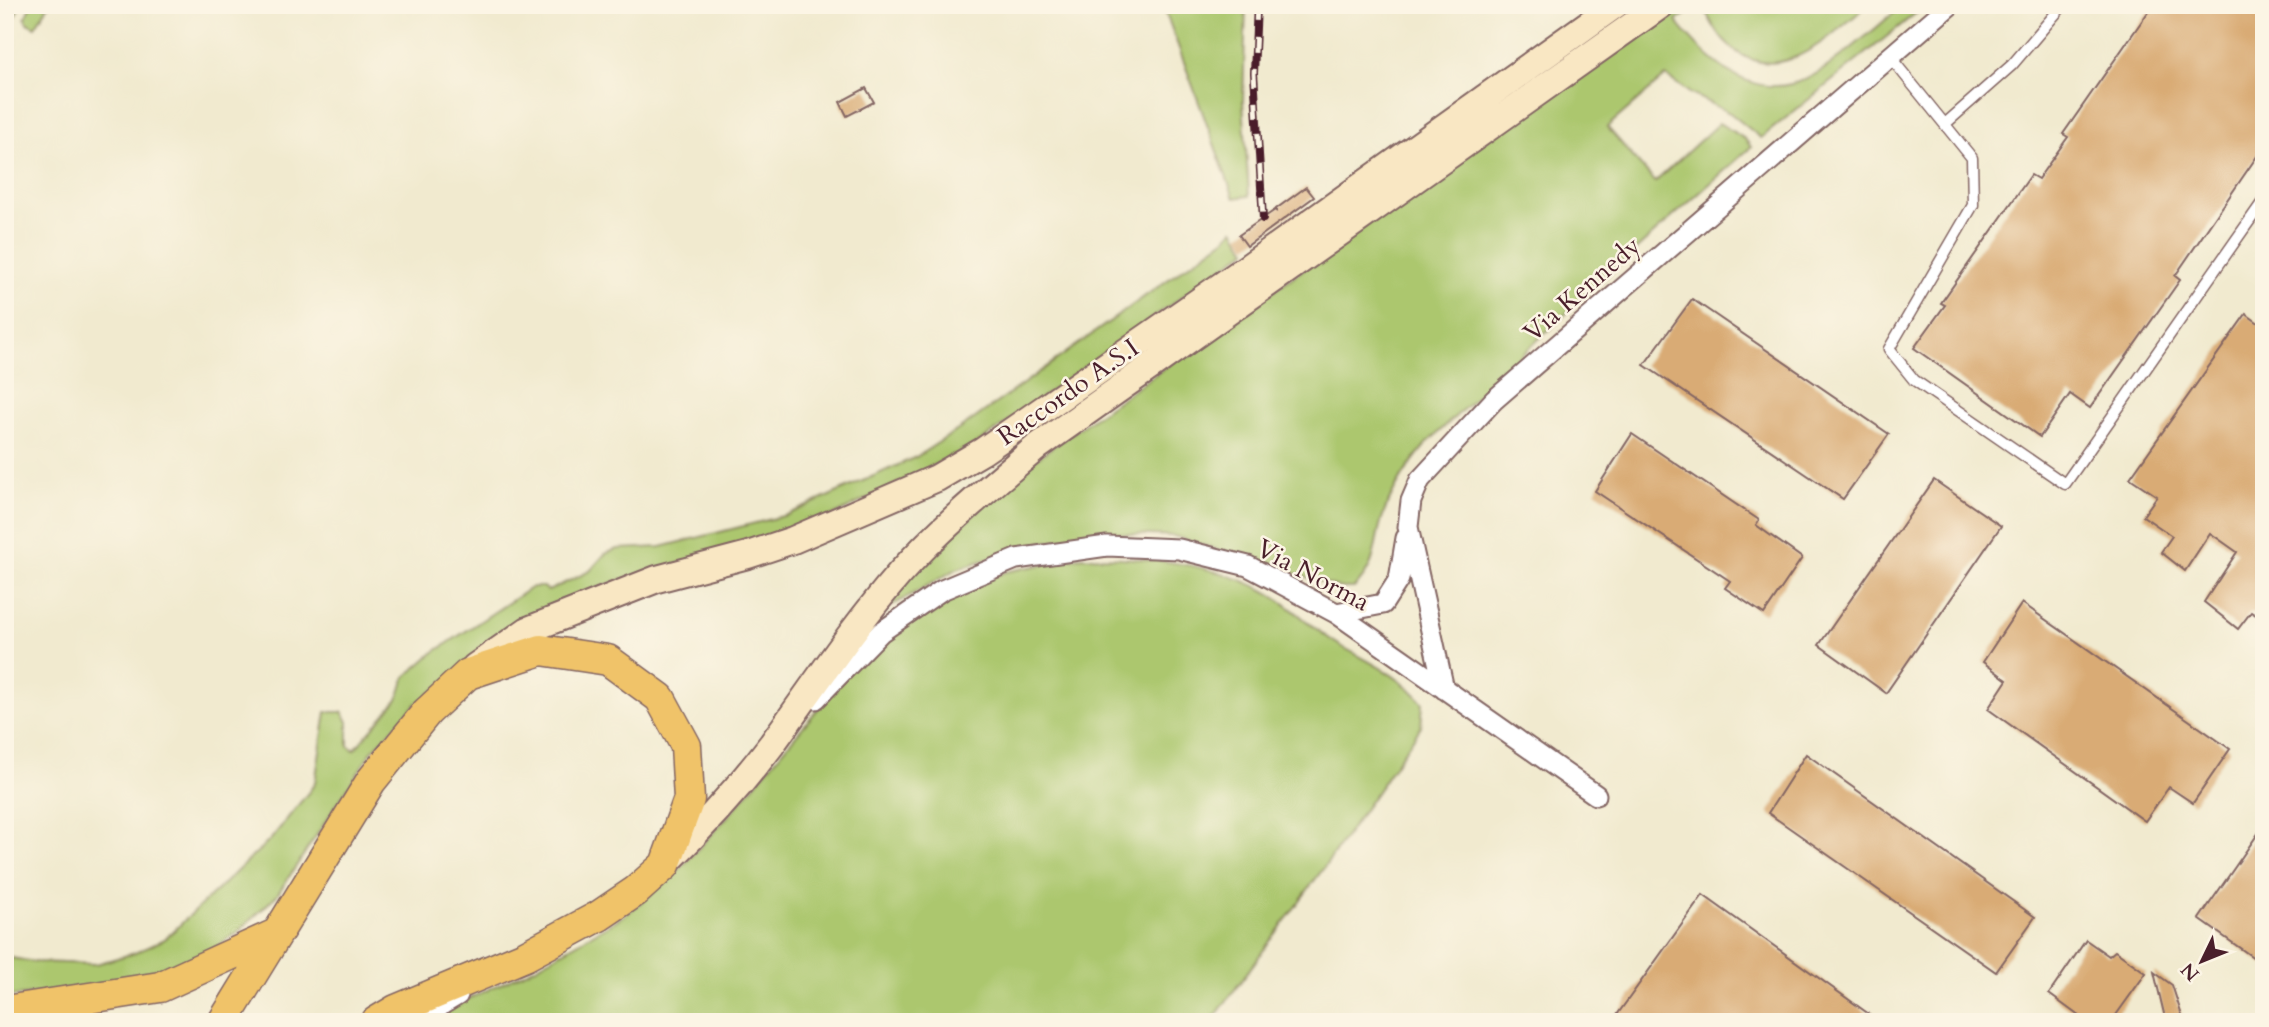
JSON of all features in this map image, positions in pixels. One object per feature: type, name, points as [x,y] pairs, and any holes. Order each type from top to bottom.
[{"type":"main road","points":[[223,1022],[371,781],[427,712],[468,674],[541,650],[608,660],[660,698],[686,746],[689,799],[665,865],[636,891],[608,910],[525,956],[396,1010],[376,1022]]},
{"type":"main road","points":[[5,1011],[160,987],[276,934]]},
{"type":"street","name":"Raccordo A.S.I","points":[[468,674],[528,630],[657,579],[793,540],[937,478],[983,451],[1244,270],[1615,5]]},
{"type":"street","name":"Raccordo A.S.I","points":[[665,865],[707,823],[771,745],[844,641],[902,571],[967,508],[1037,447],[1661,5]]},
{"type":"street","name":"Via Kennedy","points":[[1444,689],[1408,527],[1410,501],[1420,480],[1494,400],[1950,5]]},
{"type":"street","points":[[1336,613],[1383,604],[1399,579],[1408,527]]},
{"type":"street","name":"Via Norma","points":[[771,745],[881,632],[942,590],[1016,559],[1107,546],[1179,549],[1248,566],[1336,613],[1596,795]]},
{"type":"street","points":[[422,1022],[443,1004],[525,956]]},
{"type":"lane","points":[[1944,124],[2012,65],[2063,5]]},
{"type":"lane","points":[[1891,58],[1972,158],[1973,205],[1889,349],[1914,380],[2066,484],[2264,200]]},
{"type":"green space","points":[[5,5],[20,5],[14,19],[5,28]]},
{"type":"green space","points":[[31,5],[49,5],[35,27],[27,23],[25,18]]},
{"type":"green space","points":[[1163,5],[1246,5],[1243,101],[1249,196],[1234,198]]},
{"type":"green space","points":[[1677,5],[1699,5],[1676,21],[1702,50],[1733,74],[1768,86],[1786,85],[1806,79],[1832,64],[1901,8],[1926,5],[1761,138],[1730,113],[1691,94],[1666,76],[1607,127],[1655,182],[1719,123],[1745,139],[1751,147],[1613,270],[1427,443],[1393,493],[1380,524],[1372,561],[1354,588],[1341,588],[1174,536],[1103,533],[1032,544],[957,569],[877,614],[915,568],[1030,463]]},
{"type":"green space","points":[[1702,5],[1868,5],[1836,32],[1800,55],[1782,61],[1763,62],[1744,56],[1725,42]]},
{"type":"green space","points":[[1234,229],[1247,250],[980,442],[813,526],[620,580],[567,599],[526,620],[416,704],[372,751],[277,895],[238,932],[195,961],[140,983],[5,997],[5,957],[35,962],[96,964],[135,953],[165,939],[271,839],[308,793],[315,783],[326,712],[343,712],[348,722],[348,745],[354,750],[398,699],[405,677],[433,653],[532,587],[544,587],[548,591],[590,571],[605,554],[617,549],[661,547],[787,515],[916,457],[967,424],[1226,238]]},
{"type":"green space","points":[[1080,557],[1173,563],[1242,580],[1273,596],[1331,640],[1396,678],[1423,703],[1421,727],[1331,858],[1211,1022],[432,1022],[466,1000],[534,968],[627,914],[678,871],[731,813],[862,656],[944,596],[1005,572]]},
{"type":"building","points":[[2153,5],[2264,5],[2264,146],[2175,276],[2180,280],[2090,408],[2070,394],[2040,437],[1914,348],[1945,305],[1941,303],[2031,175],[2038,179],[2068,137],[2063,134]]},
{"type":"building","points":[[866,88],[874,102],[847,116],[840,102]]},
{"type":"building","points":[[1306,187],[1314,197],[1247,246],[1239,235],[1275,210],[1277,212],[1276,209]]},
{"type":"building","points":[[1692,299],[1889,434],[1843,499],[1644,365]]},
{"type":"building","points":[[2246,314],[2264,327],[2264,620],[2251,612],[2238,629],[2204,602],[2237,552],[2210,533],[2185,571],[2161,552],[2172,536],[2143,516],[2157,496],[2130,478]]},
{"type":"building","points":[[1632,434],[1759,520],[1756,525],[1802,558],[1764,614],[1725,588],[1730,581],[1595,491]]},
{"type":"building","points":[[1934,480],[2001,526],[1886,693],[1819,645]]},
{"type":"building","points":[[2022,603],[2230,749],[2193,803],[2169,787],[2145,821],[1988,709],[2007,680],[1983,662]]},
{"type":"building","points":[[1806,754],[2035,917],[1996,972],[1768,813]]},
{"type":"building","points":[[2264,825],[2264,965],[2199,919]]},
{"type":"building","points":[[1703,895],[1880,1022],[1612,1022]]},
{"type":"building","points":[[2086,940],[2109,956],[2115,951],[2146,973],[2111,1022],[2087,1022],[2049,994]]},
{"type":"building","points":[[2154,972],[2172,985],[2184,1022],[2166,1022]]},
{"type":"railway","points":[[1257,5],[1254,73],[1263,219]]}]
